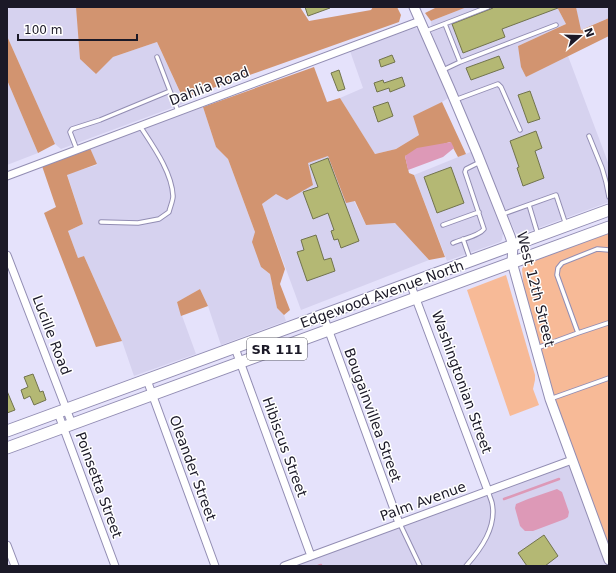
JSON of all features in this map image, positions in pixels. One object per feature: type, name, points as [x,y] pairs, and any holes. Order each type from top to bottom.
[{"type":"main road","name":"Edgewood Avenue North","points":[[7,431],[609,210]]},
{"type":"main road","name":"Edgewood Avenue North","points":[[7,448],[609,227]]},
{"type":"street","name":"West 12th Street","points":[[414,7],[481,162],[513,245],[512,262],[550,399],[609,560]]},
{"type":"street","name":"Dahlia Road","points":[[7,176],[420,21]]},
{"type":"street","name":"Lucille Road","points":[[7,255],[68,426]]},
{"type":"street","name":"Washingtonian Street","points":[[410,283],[488,491]]},
{"type":"street","name":"Bougainvillea Street","points":[[323,315],[399,523]]},
{"type":"street","name":"Hibiscus Street","points":[[235,348],[311,556]]},
{"type":"street","name":"Oleander Street","points":[[147,380],[215,566]]},
{"type":"street","name":"Poinsetta Street","points":[[68,426],[115,566]]},
{"type":"street","name":"Palm Avenue","points":[[284,566],[572,460]]},
{"type":"street","points":[[7,545],[15,566]]},
{"type":"lane","points":[[425,32],[488,7]]},
{"type":"lane","points":[[445,24],[460,62]]},
{"type":"lane","points":[[442,70],[556,24]]},
{"type":"lane","points":[[157,57],[178,111]]},
{"type":"lane","points":[[455,100],[498,84],[501,87],[520,130]]},
{"type":"lane","points":[[77,150],[70,132],[72,129],[100,120],[170,91]]},
{"type":"lane","points":[[101,222],[138,224],[159,219],[169,212],[173,197],[170,180],[165,168],[140,126]]},
{"type":"lane","points":[[589,136],[602,168],[609,197]]},
{"type":"lane","points":[[453,243],[475,235],[484,229],[465,172],[468,167],[481,162]]},
{"type":"lane","points":[[502,215],[556,195],[567,225]]},
{"type":"lane","points":[[529,205],[538,236]]},
{"type":"lane","points":[[442,225],[479,212]]},
{"type":"lane","points":[[463,239],[471,261]]},
{"type":"lane","points":[[578,333],[557,275],[558,268],[562,262],[598,249],[609,250]]},
{"type":"lane","points":[[536,348],[608,323]]},
{"type":"lane","points":[[550,399],[609,378]]},
{"type":"lane","points":[[466,566],[490,532],[493,512],[488,491]]},
{"type":"lane","points":[[399,523],[420,566]]},
{"type":"shaded area","points":[[9,7],[76,7],[95,74],[113,57],[157,42],[185,103],[61,149],[55,144],[7,36],[7,16]]},
{"type":"shaded area","points":[[76,7],[300,7],[309,21],[371,10],[373,7],[397,7],[401,15],[399,22],[193,95],[181,94],[157,42],[113,57],[96,74],[80,59]]},
{"type":"shaded area","points":[[437,7],[467,7],[431,21],[425,13]]},
{"type":"shaded area","points":[[467,7],[557,7],[566,24],[518,46],[526,77],[568,56],[609,165],[609,202],[519,235],[515,232],[432,34],[431,21]]},
{"type":"shaded area","points":[[557,7],[576,7],[581,30],[609,18],[609,36],[526,77],[521,67],[518,46],[566,24]]},
{"type":"shaded area","points":[[576,7],[609,7],[609,18],[580,30]]},
{"type":"shaded area","points":[[415,28],[421,30],[450,97],[442,102],[419,135],[396,149],[375,154],[340,98],[363,88],[350,51]]},
{"type":"shaded area","points":[[7,36],[55,144],[38,153],[7,80]]},
{"type":"shaded area","points":[[314,67],[327,102],[340,98],[375,154],[396,149],[419,135],[413,116],[442,102],[466,154],[458,157],[450,142],[405,156],[409,173],[414,175],[445,257],[429,260],[395,223],[366,225],[355,201],[346,203],[328,156],[308,163],[313,185],[287,200],[276,194],[262,204],[285,269],[280,284],[290,310],[284,315],[277,308],[270,274],[261,267],[252,242],[255,232],[228,159],[216,147],[203,107]]},
{"type":"shaded area","points":[[7,80],[38,153],[7,165]]},
{"type":"shaded area","points":[[203,107],[216,147],[228,159],[255,232],[261,267],[270,274],[277,308],[284,315],[286,321],[221,345],[208,306],[200,289],[177,302],[196,354],[134,376],[122,341],[84,256],[78,258],[68,231],[83,224],[67,174],[97,165],[90,148]]},
{"type":"shaded area","points":[[451,142],[454,148],[443,157],[408,170],[405,156],[417,148]]},
{"type":"shaded area","points":[[90,148],[97,164],[67,175],[83,224],[68,231],[78,258],[84,256],[122,341],[96,347],[44,213],[56,207],[42,166]]},
{"type":"shaded area","points":[[473,151],[503,233],[502,240],[447,261],[414,175]]},
{"type":"shaded area","points":[[328,155],[346,202],[354,201],[366,225],[395,223],[429,260],[301,310],[262,204],[276,194],[307,163]]},
{"type":"shaded area","points":[[609,233],[609,547],[554,397],[541,357],[524,291],[522,269],[525,264]]},
{"type":"shaded area","points":[[506,275],[535,375],[533,389],[539,405],[510,416],[467,290]]},
{"type":"shaded area","points":[[200,289],[208,306],[181,316],[177,302]]},
{"type":"shaded area","points":[[570,465],[607,566],[293,566]]},
{"type":"shaded area","points":[[557,489],[562,492],[569,512],[568,517],[533,531],[525,531],[520,526],[515,508],[516,504]]},
{"type":"building","points":[[305,7],[330,7],[330,8],[308,16]]},
{"type":"building","points":[[493,7],[558,8],[502,29],[505,37],[463,53],[452,24]]},
{"type":"building","points":[[392,55],[395,62],[381,67],[379,60]]},
{"type":"building","points":[[499,56],[504,68],[471,80],[466,68]]},
{"type":"building","points":[[339,70],[345,89],[338,91],[331,73]]},
{"type":"building","points":[[402,77],[405,86],[390,92],[389,88],[377,92],[374,83],[383,80],[384,83]]},
{"type":"building","points":[[530,91],[540,119],[528,123],[518,95]]},
{"type":"building","points":[[388,102],[393,116],[378,122],[373,107]]},
{"type":"building","points":[[536,131],[542,148],[535,151],[544,178],[523,186],[517,168],[519,167],[510,141]]},
{"type":"building","points":[[328,158],[359,241],[341,248],[338,239],[334,240],[331,231],[334,230],[328,213],[313,219],[303,192],[318,187],[310,165]]},
{"type":"building","points":[[451,167],[464,203],[437,213],[424,177]]},
{"type":"building","points":[[316,235],[324,260],[331,258],[335,271],[307,281],[297,252],[304,250],[301,240]]},
{"type":"building","points":[[33,374],[40,392],[43,391],[46,400],[34,405],[30,396],[24,399],[21,390],[28,387],[24,377]]},
{"type":"building","points":[[7,391],[15,410],[7,413]]},
{"type":"building","points":[[544,535],[558,556],[545,566],[527,566],[518,553]]},
{"type":"waterway","points":[[504,499],[559,479]]}]
